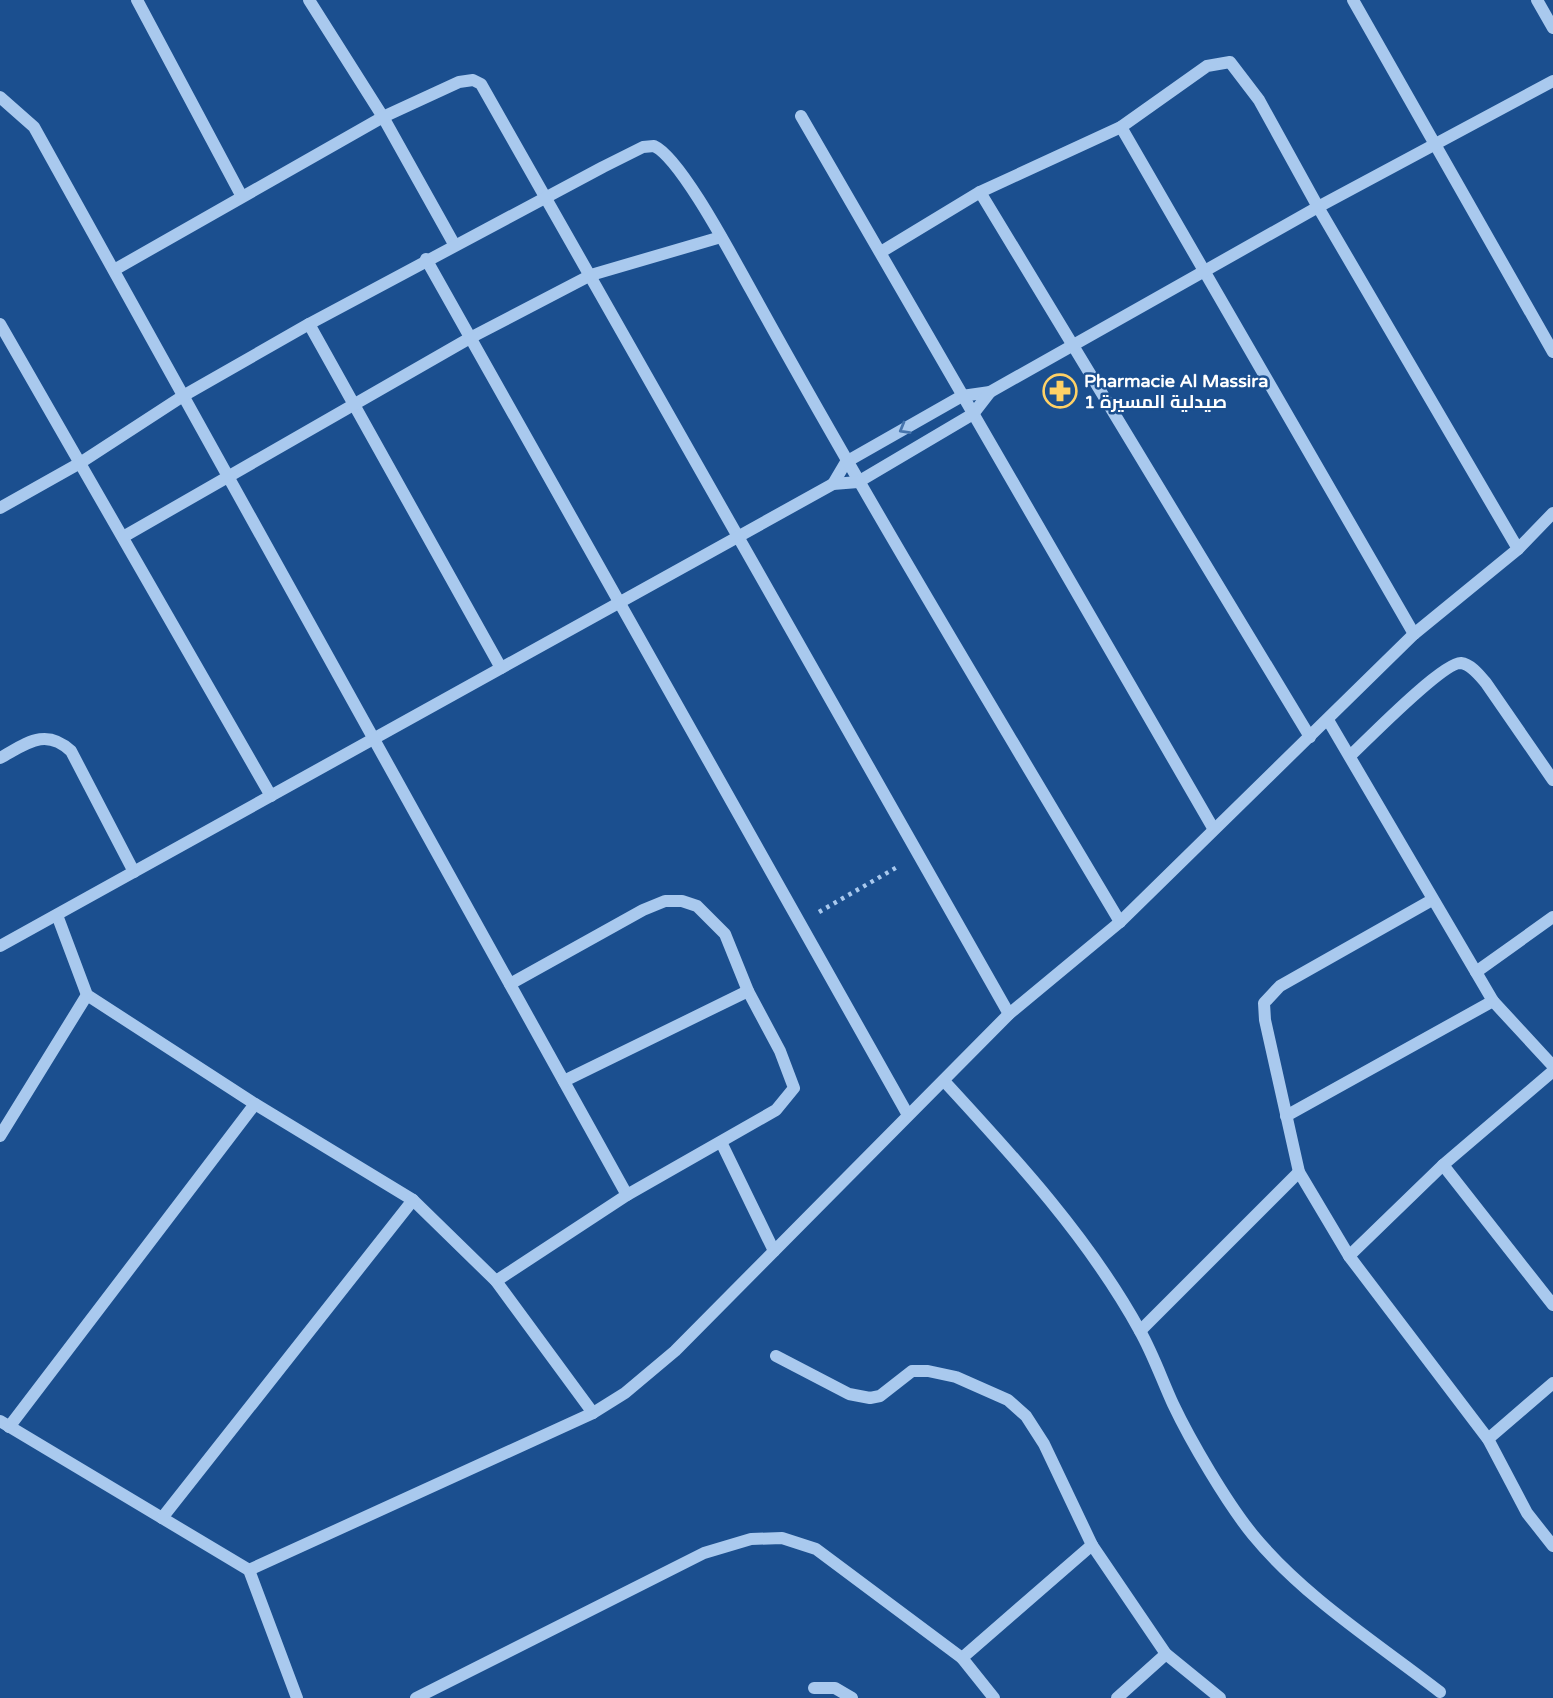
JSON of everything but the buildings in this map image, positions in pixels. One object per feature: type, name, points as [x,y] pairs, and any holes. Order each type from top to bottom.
[{"type":"street","points":[[138,0],[241,195]]},
{"type":"street","points":[[309,0],[383,117],[454,244]]},
{"type":"street","points":[[1353,0],[1553,352]]},
{"type":"street","points":[[1537,0],[1553,28]]},
{"type":"street","points":[[881,252],[980,192],[1121,127],[1207,66],[1230,62],[1259,100],[1318,208],[1518,549]]},
{"type":"street","points":[[114,270],[241,195],[383,117],[459,82],[473,80],[481,84],[1009,1014]]},
{"type":"street","points":[[833,484],[846,463],[962,396],[990,392],[1318,208],[1553,81]]},
{"type":"street","points":[[0,97],[34,127],[627,1195]]},
{"type":"street","points":[[801,116],[1213,828]]},
{"type":"street","points":[[1121,127],[1414,634]]},
{"type":"street","points":[[0,508],[80,463],[183,396],[309,324],[454,244],[643,147],[654,146],[671,159],[721,237],[846,463],[1120,922]]},
{"type":"street","points":[[980,192],[1310,737]]},
{"type":"street","points":[[122,537],[470,338],[591,275],[721,237]]},
{"type":"street","points":[[426,260],[908,1115]]},
{"type":"street","points":[[0,324],[271,796]]},
{"type":"street","points":[[309,324],[501,668]]},
{"type":"street","points":[[0,946],[833,484],[858,482],[974,414],[990,392]]},
{"type":"street","points":[[249,1570],[593,1413],[625,1393],[675,1351],[1009,1014],[1120,922],[1414,634],[1518,549],[1553,513]]},
{"type":"street","points":[[1350,757],[1429,683],[1451,665],[1461,663],[1473,669],[1486,683],[1553,780]]},
{"type":"street","points":[[1328,720],[1493,1001],[1553,1068],[1443,1165],[1349,1256]]},
{"type":"street","points":[[0,758],[44,738],[62,743],[71,751],[134,872]]},
{"type":"street","points":[[1432,900],[1292,978],[1264,1003],[1299,1172],[1349,1256],[1488,1439],[1527,1513],[1553,1546]]},
{"type":"street","points":[[496,1280],[627,1195],[776,1110],[794,1088],[780,1051],[748,991],[725,934],[697,906],[682,901],[665,901],[643,910],[510,984]]},
{"type":"street","points":[[57,915],[87,995],[256,1104],[413,1200],[496,1280],[593,1413]]},
{"type":"street","points":[[1476,972],[1553,918]]},
{"type":"street","points":[[564,1081],[748,991]]},
{"type":"street","points":[[0,1136],[87,995]]},
{"type":"street","points":[[1286,1116],[1493,1001]]},
{"type":"street","points":[[944,1081],[1047,1198],[1085,1247],[1140,1331],[1175,1407],[1232,1505],[1253,1535],[1293,1576],[1439,1696]]},
{"type":"street","points":[[256,1104],[4,1424],[249,1570],[297,1698]]},
{"type":"street","points":[[721,1142],[775,1251]]},
{"type":"street","points":[[1443,1165],[1553,1305]]},
{"type":"street","points":[[1140,1331],[1299,1172]]},
{"type":"street","points":[[162,1518],[413,1200]]},
{"type":"street","points":[[775,1356],[849,1394],[870,1398],[880,1396],[912,1371],[928,1371],[956,1377],[1009,1400],[1026,1416],[1045,1444],[1092,1545],[1166,1654],[1220,1698]]},
{"type":"street","points":[[1488,1439],[1553,1383]]},
{"type":"street","points":[[416,1698],[704,1553],[751,1539],[782,1538],[816,1549],[962,1658],[994,1698]]},
{"type":"street","points":[[962,1658],[1092,1545]]},
{"type":"street","points":[[1117,1698],[1166,1654]]},
{"type":"street","points":[[814,1688],[835,1688],[852,1698]]},
{"type":"path","points":[[800,922],[919,855]]},
{"type":"place","name":"Pharmacie Al Massira 1 صيدلية المسيرة","points":[[1060,391]]}]
